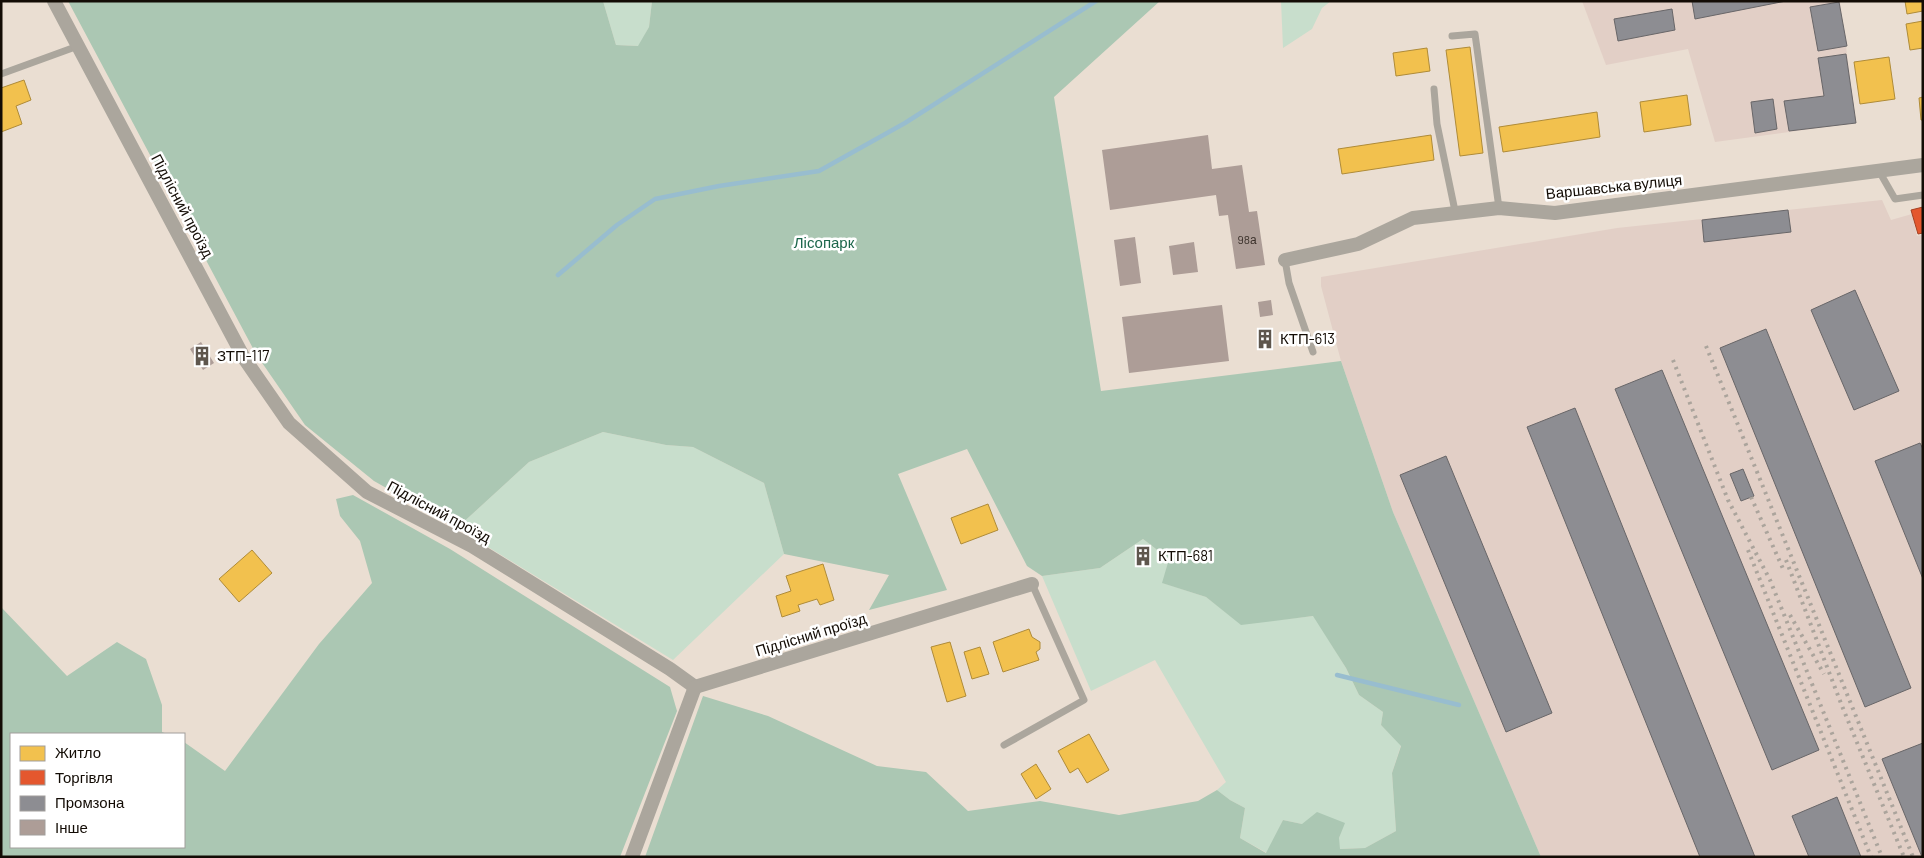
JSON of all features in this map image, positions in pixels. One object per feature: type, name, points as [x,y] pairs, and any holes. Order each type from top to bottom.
[{"type":"street","name":"Підлісний проїзд","points":[[54,1],[244,358],[288,423],[367,492],[472,546],[670,669],[695,687],[1032,584]]},
{"type":"street","name":"Варшавська вулиця","points":[[1285,260],[1358,244],[1414,218],[1455,211],[1499,208],[1555,213],[1923,165]]},
{"type":"street","points":[[632,857],[695,687]]},
{"type":"lane","points":[[1452,36],[1475,34],[1499,208]]},
{"type":"lane","points":[[1,74],[78,46]]},
{"type":"lane","points":[[1434,89],[1438,124],[1455,211]]},
{"type":"lane","points":[[1879,171],[1896,200],[1923,195]]},
{"type":"lane","points":[[1285,260],[1289,283],[1314,352]]},
{"type":"lane","points":[[1004,745],[1084,700],[1032,584]]},
{"type":"shaded area","points":[[1582,1],[1840,1],[1856,123],[1715,142],[1688,49],[1606,65]]},
{"type":"shaded area","points":[[1882,200],[1891,220],[1912,214],[1917,236],[1923,235],[1923,857],[1541,857],[1393,512],[1341,361],[1321,286],[1321,277],[1617,228]]},
{"type":"green space","name":"Лісопарк","points":[[68,1],[603,1],[616,45],[638,46],[649,27],[652,1],[1160,1],[1054,97],[1101,391],[1341,361],[1393,512],[1541,857],[645,857],[703,696],[768,716],[877,766],[926,772],[968,811],[1040,801],[1119,815],[1198,801],[1217,790],[1245,808],[1240,838],[1266,853],[1283,820],[1302,824],[1317,812],[1345,823],[1339,838],[1340,849],[1365,848],[1396,831],[1392,773],[1401,746],[1381,725],[1383,712],[1359,695],[1346,668],[1313,616],[1241,625],[1206,597],[1162,583],[1169,559],[1143,539],[1100,568],[1042,576],[1027,566],[967,449],[898,474],[947,590],[869,610],[889,575],[784,554],[764,483],[693,447],[666,445],[603,432],[529,462],[457,528],[374,481],[305,425],[256,354]]},
{"type":"green space","points":[[603,1],[652,1],[649,27],[639,46],[616,45]]},
{"type":"green space","points":[[1281,1],[1331,1],[1322,8],[1312,29],[1283,48]]},
{"type":"green space","points":[[603,432],[666,445],[693,447],[764,483],[784,554],[673,660],[457,528],[529,462]]},
{"type":"green space","points":[[353,495],[450,549],[670,687],[677,711],[620,857],[1,857],[1,607],[67,676],[117,642],[146,659],[162,705],[162,732],[164,733],[10,733],[10,848],[185,848],[185,743],[225,771],[319,644],[372,583],[360,541],[340,516],[336,499]]},
{"type":"green space","points":[[1143,539],[1169,559],[1163,583],[1206,597],[1241,624],[1314,616],[1346,668],[1359,695],[1383,712],[1381,725],[1401,745],[1392,773],[1396,831],[1365,848],[1339,849],[1339,838],[1344,823],[1302,824],[1283,820],[1267,853],[1240,838],[1245,808],[1217,790],[1226,782],[1155,660],[1091,691],[1042,576],[1100,568]]},
{"type":"building: Житло","points":[[1905,1],[1923,1],[1923,11],[1907,14]]},
{"type":"building: Житло","points":[[1923,21],[1923,48],[1910,50],[1906,24]]},
{"type":"building: Житло","points":[[1470,47],[1483,153],[1460,156],[1446,50]]},
{"type":"building: Житло","points":[[1427,48],[1430,71],[1396,76],[1393,53]]},
{"type":"building: Житло","points":[[1889,57],[1895,99],[1860,104],[1854,62]]},
{"type":"building: Житло","points":[[24,80],[31,100],[16,106],[22,124],[1,132],[1,88]]},
{"type":"building: Житло","points":[[1687,95],[1691,125],[1644,132],[1640,102]]},
{"type":"building: Житло","points":[[1923,97],[1923,120],[1921,120],[1919,98]]},
{"type":"building: Житло","points":[[1597,112],[1600,137],[1503,152],[1499,127]]},
{"type":"building: Житло","points":[[1431,135],[1434,160],[1342,174],[1338,149]]},
{"type":"building: Житло","points":[[988,504],[998,530],[961,544],[951,518]]},
{"type":"building: Житло","points":[[252,550],[272,573],[239,602],[219,579]]},
{"type":"building: Житло","points":[[823,564],[834,600],[820,605],[817,599],[798,605],[800,611],[782,617],[776,596],[791,591],[786,576]]},
{"type":"building: Житло","points":[[1029,629],[1032,637],[1040,642],[1040,649],[1036,652],[1039,660],[1003,672],[993,642]]},
{"type":"building: Житло","points":[[950,642],[966,696],[947,702],[931,647]]},
{"type":"building: Житло","points":[[980,647],[989,674],[972,679],[964,652]]},
{"type":"building: Житло","points":[[1089,734],[1109,770],[1087,783],[1078,768],[1070,773],[1058,751]]},
{"type":"building: Житло","points":[[1036,764],[1051,789],[1036,799],[1021,774]]},
{"type":"building: Торгівля","points":[[1923,207],[1923,233],[1918,234],[1911,210]]},
{"type":"building: Торгівля","name":"КТП-613","points":[[1268,334],[1268,342],[1262,343],[1261,335]]},
{"type":"building: Торгівля","name":"КТП-681","points":[[1146,552],[1148,557],[1141,560],[1138,554]]},
{"type":"building: Промзона","points":[[1692,1],[1786,1],[1695,19]]},
{"type":"building: Промзона","points":[[1839,2],[1847,46],[1818,51],[1810,7]]},
{"type":"building: Промзона","points":[[1672,9],[1675,30],[1618,41],[1614,19]]},
{"type":"building: Промзона","points":[[1846,54],[1856,123],[1789,131],[1784,101],[1824,96],[1818,58]]},
{"type":"building: Промзона","points":[[1773,99],[1777,129],[1755,133],[1751,102]]},
{"type":"building: Промзона","points":[[1788,210],[1791,232],[1704,242],[1702,220]]},
{"type":"building: Промзона","points":[[1855,290],[1899,391],[1854,410],[1811,310]]},
{"type":"building: Промзона","points":[[1766,329],[1911,688],[1865,707],[1720,348]]},
{"type":"building: Промзона","points":[[1662,370],[1819,750],[1772,770],[1615,389]]},
{"type":"building: Промзона","points":[[1575,408],[1755,857],[1700,857],[1527,427]]},
{"type":"building: Промзона","points":[[1920,443],[1923,449],[1923,579],[1875,461]]},
{"type":"building: Промзона","points":[[1446,456],[1552,713],[1506,732],[1400,475]]},
{"type":"building: Промзона","points":[[1743,469],[1754,496],[1741,501],[1730,474]]},
{"type":"building: Промзона","points":[[1923,743],[1923,857],[1922,857],[1882,759]]},
{"type":"building: Промзона","points":[[1837,797],[1861,857],[1809,857],[1792,816]]},
{"type":"building: Інше","points":[[1208,135],[1212,169],[1242,165],[1249,212],[1257,211],[1265,265],[1236,269],[1228,215],[1219,216],[1216,195],[1110,210],[1102,150]]},
{"type":"building: Інше","points":[[1135,237],[1141,283],[1120,286],[1114,240]]},
{"type":"building: Інше","points":[[1194,242],[1198,272],[1173,275],[1169,246]]},
{"type":"building: Інше","points":[[1271,300],[1273,315],[1260,317],[1258,302]]},
{"type":"building: Інше","points":[[1222,305],[1229,361],[1129,373],[1122,317]]},
{"type":"building: Інше","name":"ЗТП-117","points":[[201,342],[214,363],[203,370],[190,349]]},
{"type":"waterway","points":[[558,275],[617,225],[655,199],[719,186],[819,171],[905,123],[1096,1]]},
{"type":"waterway","points":[[1337,675],[1459,705]]},
{"type":"railway","points":[[1706,346],[1913,857]]},
{"type":"railway","points":[[1673,360],[1728,500],[1770,580],[1882,857]]},
{"type":"railway","points":[[1751,497],[1784,571]]},
{"type":"railway","points":[[1748,550],[1871,857]]},
{"type":"railway","points":[[1786,560],[1842,706],[1904,857]]},
{"type":"railway","points":[[1790,615],[1824,674]]},
{"type":"place","name":"КТП-613","points":[[1265,339]]},
{"type":"place","name":"ЗТП-117","points":[[202,356]]},
{"type":"place","name":"КТП-681","points":[[1143,556]]}]
